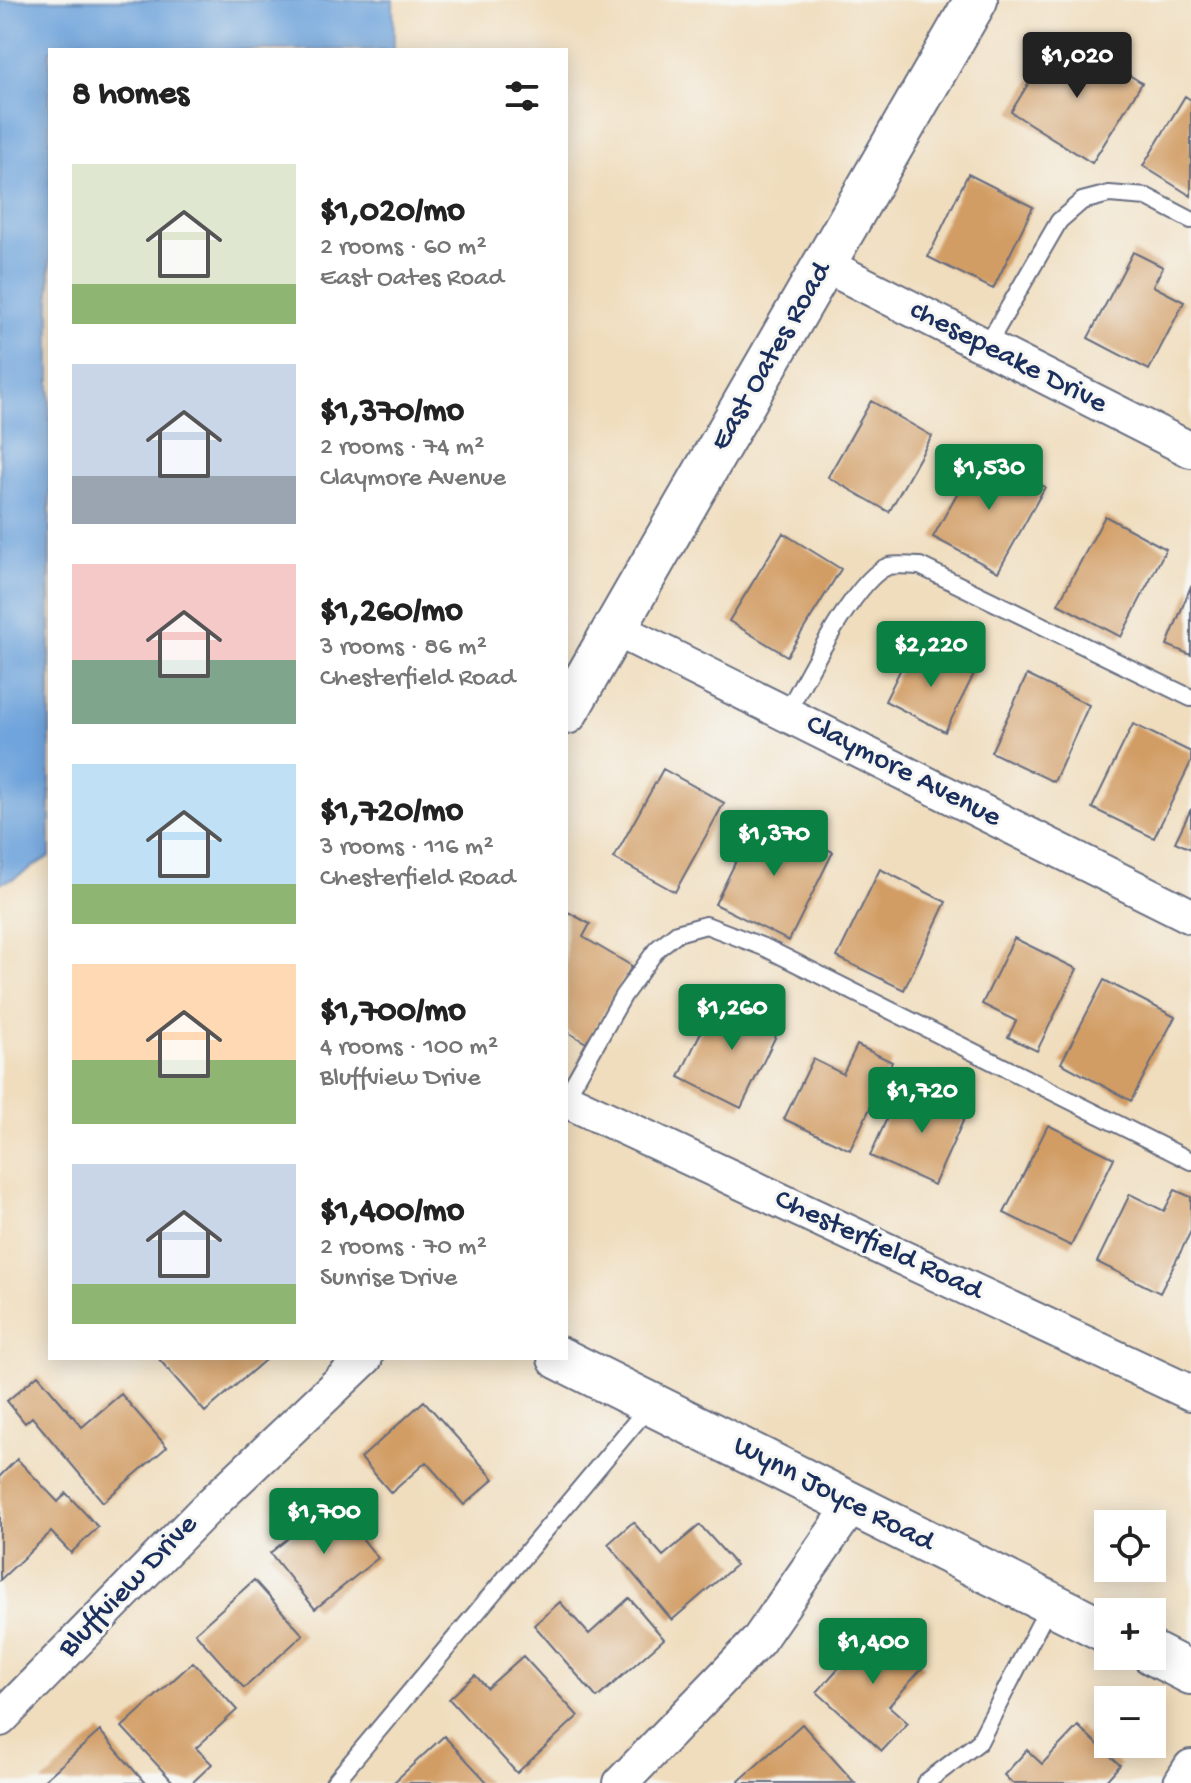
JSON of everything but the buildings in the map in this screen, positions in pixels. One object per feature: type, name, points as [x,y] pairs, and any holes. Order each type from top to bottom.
[{"type":"street","name":"East Oates Road","points":[[568,709],[976,0]]},
{"type":"street","name":"chesepeake Drive","points":[[825,265],[1191,450]]},
{"type":"street","name":"Claymore Avenue","points":[[614,628],[1191,916]]},
{"type":"street","name":"Chesterfield Road","points":[[568,1099],[1191,1393]]},
{"type":"street","name":"Bluffview Drive","points":[[0,1719],[205,1510],[363,1360]]},
{"type":"street","name":"Wynn Joyce Road","points":[[563,1360],[1094,1625]]},
{"type":"street","points":[[621,1783],[758,1641],[853,1504]]},
{"type":"street","points":[[1166,1660],[1191,1673]]},
{"type":"street","points":[[1181,1783],[1191,1767]]},
{"type":"lane","points":[[986,347],[1059,221],[1082,201],[1109,194],[1147,197],[1191,220]]},
{"type":"lane","points":[[786,714],[843,614],[872,576],[889,566],[920,566],[1191,698]]},
{"type":"lane","points":[[568,1094],[623,996],[657,949],[677,933],[706,925],[766,948],[1191,1161]]},
{"type":"lane","points":[[334,1783],[651,1403]]},
{"type":"lane","points":[[925,1783],[979,1742],[1051,1603]]},
{"type":"water","points":[[0,0],[393,0],[394,48],[48,48],[48,857],[13,879],[0,883]]}]
